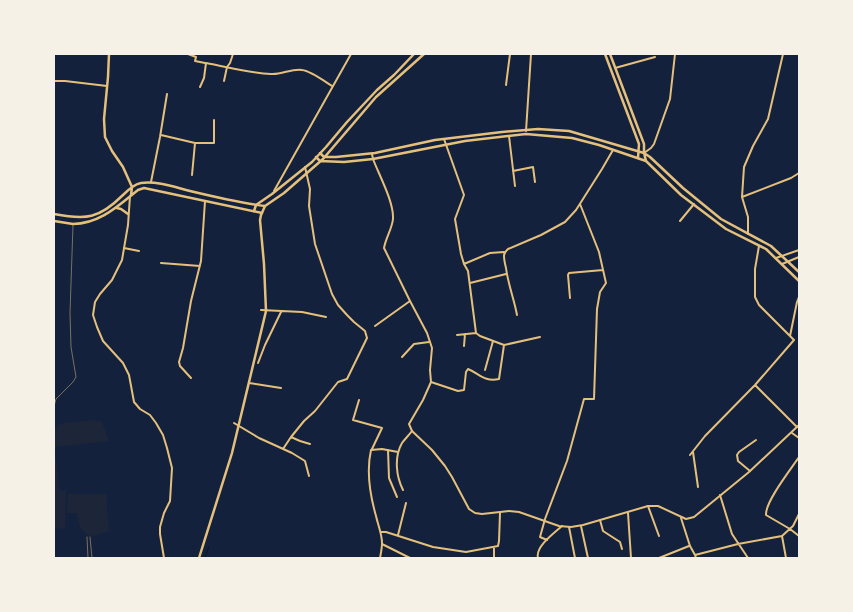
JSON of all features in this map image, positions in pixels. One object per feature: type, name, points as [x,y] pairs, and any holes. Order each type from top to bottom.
[{"type":"main road","points":[[109,54],[104,119],[105,137],[123,167],[132,187],[130,196]]},
{"type":"main road","points":[[254,211],[256,205],[316,157],[377,90],[414,54]]},
{"type":"main road","points":[[200,558],[232,453],[266,311],[260,220],[265,206],[284,193],[320,161],[376,97],[424,54]]},
{"type":"main road","points":[[605,54],[639,144],[638,158]]},
{"type":"main road","points":[[610,54],[644,144],[646,161]]},
{"type":"main road","points":[[320,153],[324,157],[372,154],[444,139],[526,129],[569,131],[644,153],[721,219],[772,246],[799,272]]},
{"type":"main road","points":[[316,157],[320,161],[373,160],[446,144],[526,134],[572,138],[646,161],[681,195],[726,229],[766,250],[799,281]]},
{"type":"main road","points":[[54,214],[72,218],[83,218],[100,213],[114,204],[132,187],[137,184],[151,182],[265,206]]},
{"type":"main road","points":[[54,221],[72,224],[92,220],[116,208],[138,190],[144,188],[262,213]]},
{"type":"main road","points":[[116,208],[121,208],[128,214]]},
{"type":"street","points":[[188,54],[196,57],[196,61],[252,73],[280,74],[299,69],[305,70],[333,86]]},
{"type":"street","points":[[224,81],[227,67],[233,54]]},
{"type":"street","points":[[272,194],[351,54]]},
{"type":"street","points":[[506,85],[510,54]]},
{"type":"street","points":[[526,134],[531,54]]},
{"type":"street","points":[[644,153],[654,144],[667,111],[672,92],[675,54]]},
{"type":"street","points":[[748,234],[748,217],[742,197],[744,166],[752,146],[768,119],[783,54]]},
{"type":"street","points":[[615,68],[655,57]]},
{"type":"street","points":[[200,87],[204,78],[206,63]]},
{"type":"street","points":[[54,81],[108,86]]},
{"type":"street","points":[[151,182],[167,94]]},
{"type":"street","points":[[161,135],[195,143],[214,143],[214,120]]},
{"type":"street","points":[[509,136],[515,186]]},
{"type":"street","points":[[444,139],[464,195],[455,219],[464,264],[468,271],[476,333]]},
{"type":"street","points":[[192,175],[195,143]]},
{"type":"street","points":[[464,264],[490,253],[505,252],[565,222],[580,204],[613,150]]},
{"type":"street","points":[[372,154],[392,206],[393,218],[384,248],[427,333],[432,348],[431,382],[409,424],[412,430],[445,466],[469,509],[475,513],[519,512],[569,527],[581,526],[648,506],[658,506],[681,518],[694,518],[750,472],[798,426],[755,385]]},
{"type":"street","points":[[283,449],[304,421],[315,411],[338,382],[347,379],[367,338],[366,330],[347,315],[338,305],[332,294],[312,226],[309,206],[310,189],[305,167]]},
{"type":"street","points":[[513,171],[533,167],[535,182]]},
{"type":"street","points":[[742,197],[791,178],[799,173]]},
{"type":"street","points":[[130,196],[128,225],[122,260],[112,280],[95,302],[93,315],[103,340],[123,363],[129,375],[134,402],[140,410],[150,415],[156,423],[163,435],[167,448],[172,468],[170,501],[160,527],[164,558]]},
{"type":"street","points":[[191,378],[178,362],[183,348],[191,301],[200,266],[205,201]]},
{"type":"street","points":[[547,540],[540,536],[544,520],[567,461],[584,399],[594,399],[597,309],[600,292],[606,283],[599,252],[580,204]]},
{"type":"street","points":[[680,221],[694,204]]},
{"type":"street","points":[[690,455],[705,436],[755,385],[794,340],[759,304],[755,297],[755,269],[759,246]]},
{"type":"street","points":[[124,248],[139,252]]},
{"type":"street","points":[[776,258],[799,250]]},
{"type":"street","points":[[505,252],[507,274],[517,315]]},
{"type":"street","points":[[782,264],[799,257]]},
{"type":"street","points":[[161,263],[200,266]]},
{"type":"street","points":[[570,298],[569,273],[603,270]]},
{"type":"street","points":[[470,283],[507,274]]},
{"type":"street","points":[[790,336],[799,297]]},
{"type":"street","points":[[375,326],[410,301]]},
{"type":"street","points":[[261,310],[302,312],[326,317]]},
{"type":"street","points":[[258,363],[281,312]]},
{"type":"street","points":[[458,335],[476,333],[504,345],[540,337]]},
{"type":"street","points":[[464,346],[465,334]]},
{"type":"street","points":[[485,370],[493,341]]},
{"type":"street","points":[[402,358],[414,344],[429,342]]},
{"type":"street","points":[[431,382],[458,391],[464,390],[468,369],[490,380],[499,380],[504,345]]},
{"type":"street","points":[[249,382],[281,388]]},
{"type":"street","points":[[359,400],[353,420],[382,428],[371,450],[369,460],[372,499],[381,532],[380,558]]},
{"type":"street","points":[[234,423],[305,461],[310,476]]},
{"type":"street","points":[[403,490],[398,481],[398,452],[412,430]]},
{"type":"street","points":[[792,433],[799,438]]},
{"type":"street","points":[[291,437],[310,444]]},
{"type":"street","points":[[750,472],[738,461],[737,455],[756,440]]},
{"type":"street","points":[[371,450],[398,452]]},
{"type":"street","points":[[388,450],[390,478],[397,497]]},
{"type":"street","points":[[693,452],[698,487]]},
{"type":"street","points":[[799,457],[776,491],[766,511],[766,515],[799,536]]},
{"type":"street","points":[[720,495],[732,534],[748,558]]},
{"type":"street","points":[[397,536],[406,503]]},
{"type":"street","points":[[648,506],[659,536]]},
{"type":"street","points":[[381,532],[433,547],[466,552],[498,546],[500,512]]},
{"type":"street","points":[[628,513],[631,558]]},
{"type":"street","points":[[681,518],[690,546],[696,557],[738,544],[782,536],[790,529],[799,514]]},
{"type":"street","points":[[600,520],[603,531],[620,542],[622,549]]},
{"type":"street","points":[[538,558],[537,553],[562,526]]},
{"type":"street","points":[[581,526],[588,558]]},
{"type":"street","points":[[569,527],[576,558]]},
{"type":"street","points":[[782,536],[786,558]]},
{"type":"street","points":[[382,544],[410,558]]},
{"type":"street","points":[[659,558],[690,546]]},
{"type":"street","points":[[494,547],[494,558]]},
{"type":"street","points":[[671,554],[672,558]]},
{"type":"street","points":[[551,558],[563,558]]},
{"type":"lane","points":[[54,406],[56,399],[76,377],[70,313],[72,224]]},
{"type":"lane","points":[[87,537],[88,558]]},
{"type":"lane","points":[[90,537],[92,558]]},
{"type":"shaded area","points":[[93,420],[102,422],[109,441],[54,447],[54,432],[58,425]]},
{"type":"shaded area","points":[[54,447],[60,491],[66,490],[65,529],[54,528]]},
{"type":"shaded area","points":[[68,494],[106,494],[109,531],[90,537],[80,528],[77,513],[67,513]]},
{"type":"waterway","points":[[206,558],[209,547]]}]
